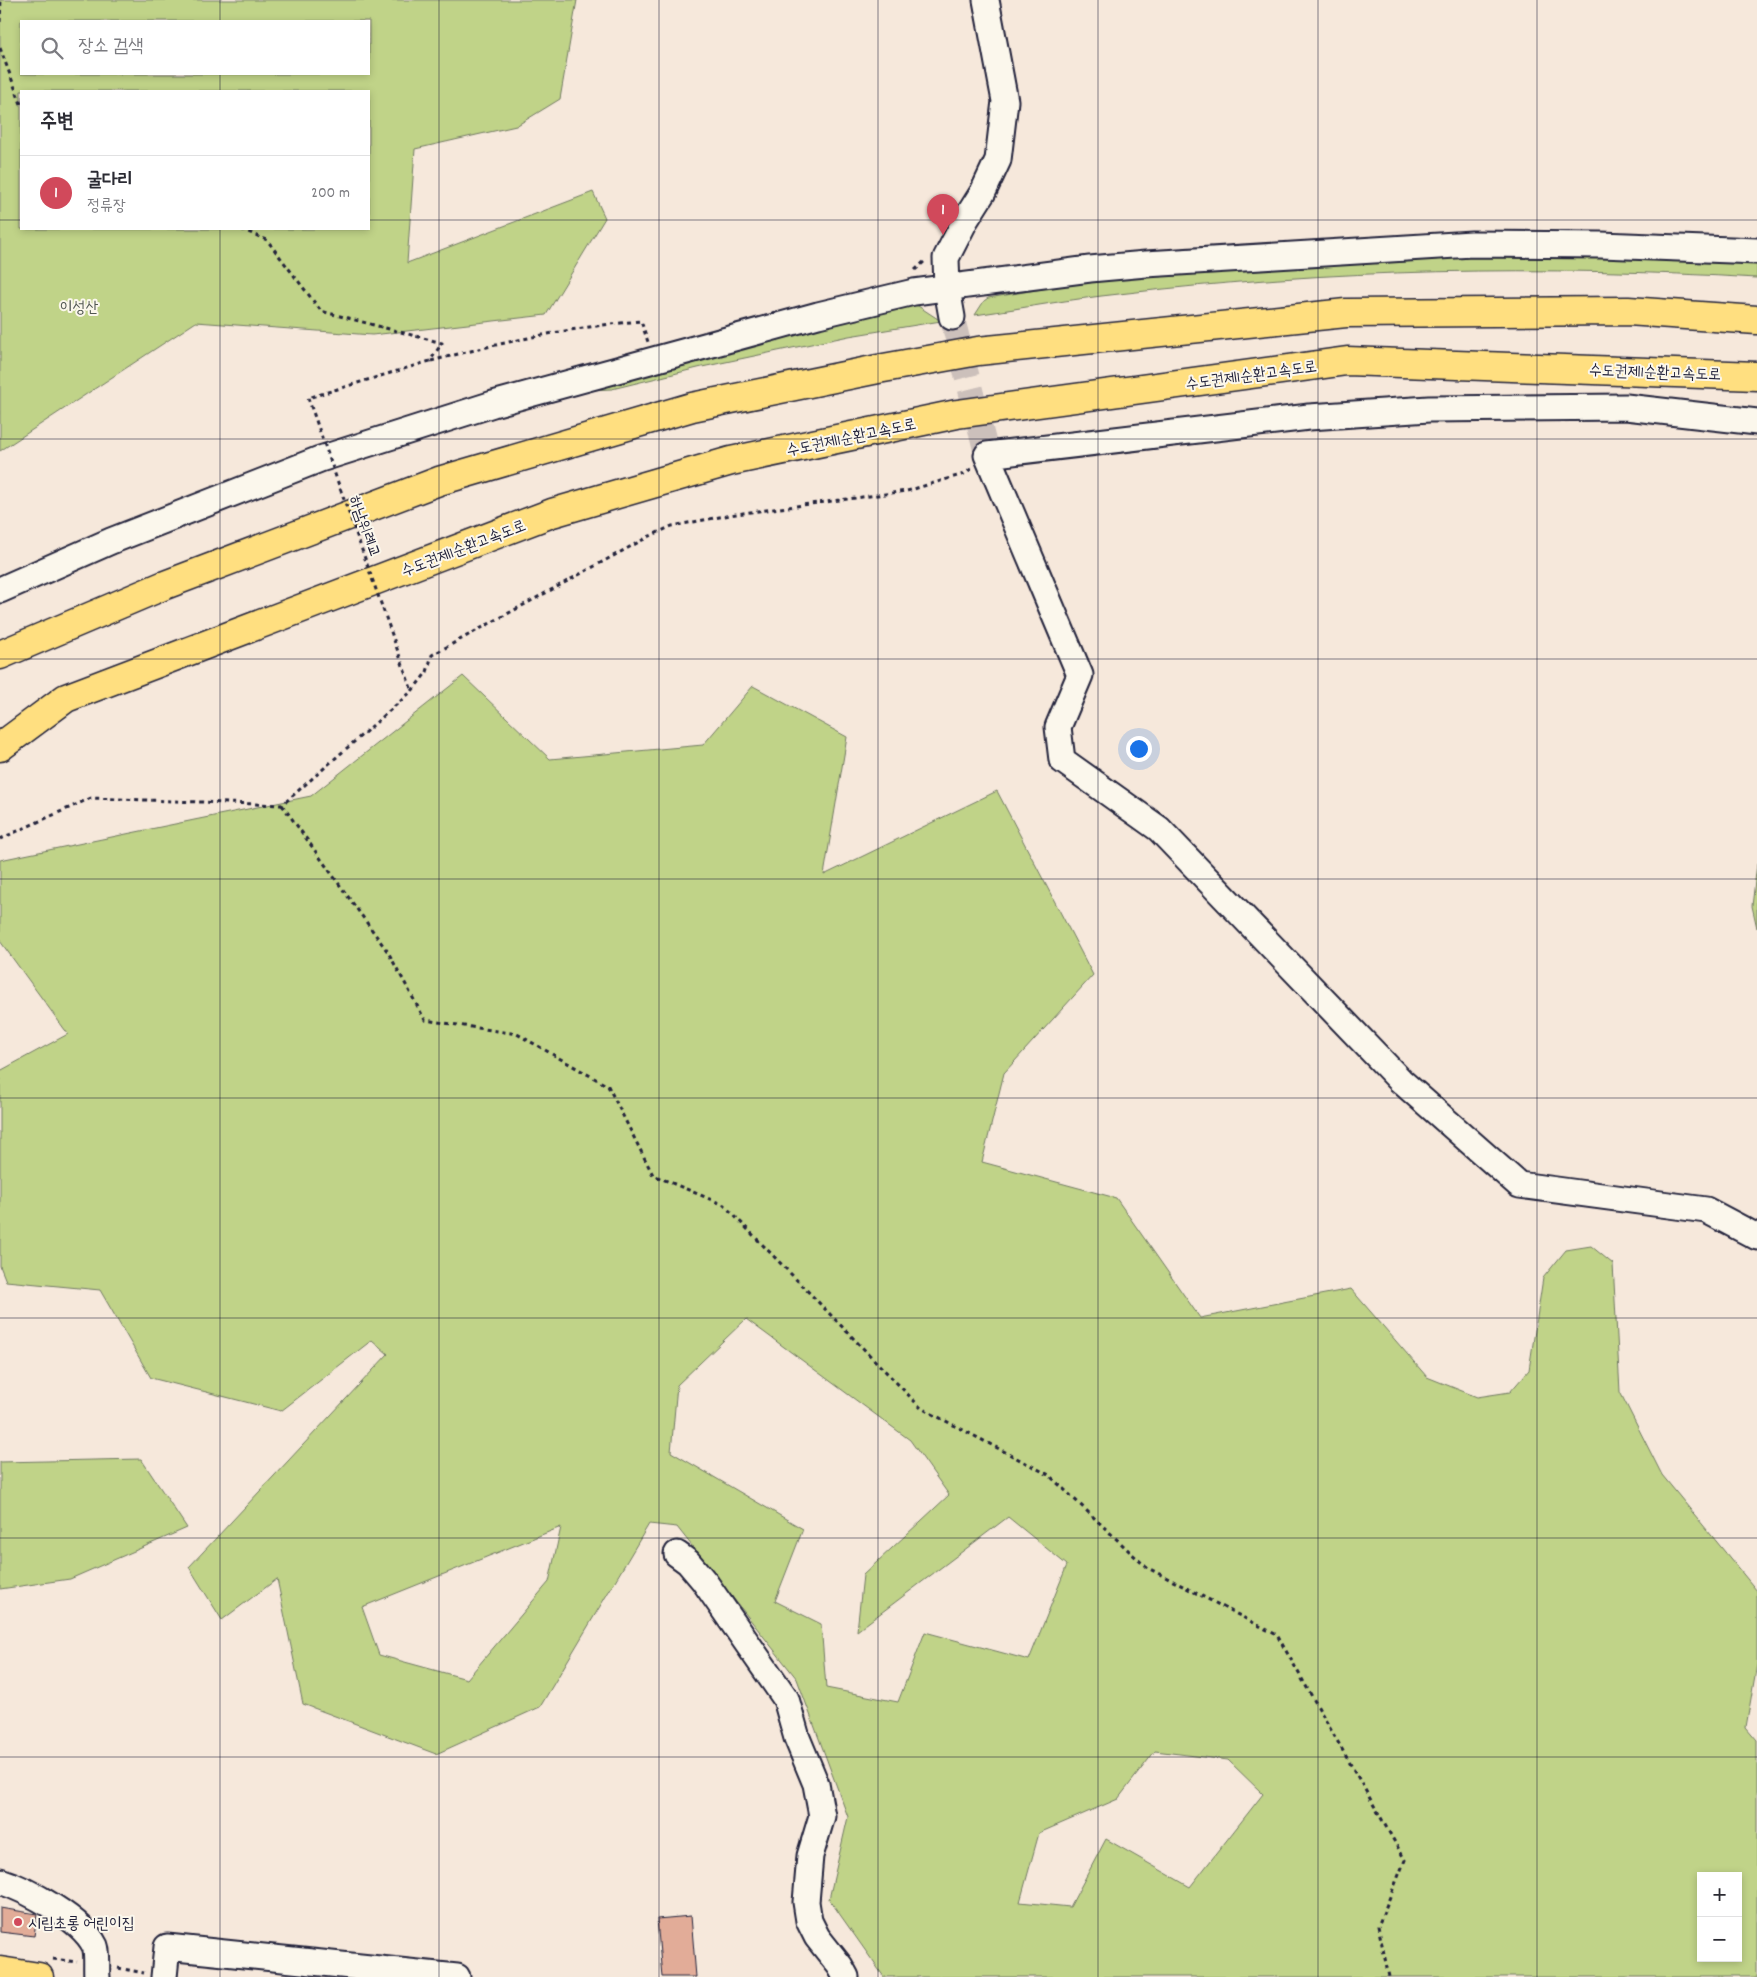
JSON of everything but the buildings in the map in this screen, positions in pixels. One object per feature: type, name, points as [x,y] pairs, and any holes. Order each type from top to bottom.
[{"type":"main road","points":[[0,655],[165,585],[440,481],[692,408],[878,368],[978,351],[1346,313],[1628,311],[1757,320]]},
{"type":"main road","name":"수도권제1순환고속도로","points":[[0,748],[66,698],[552,513],[731,461],[957,414],[1347,361],[1757,376]]},
{"type":"main road","points":[[0,726],[66,698]]},
{"type":"main road","points":[[0,1971],[38,1977]]},
{"type":"street","points":[[952,317],[946,289],[946,258],[966,219],[983,192],[998,160],[1005,101],[986,0]]},
{"type":"street","points":[[0,590],[111,541],[320,459],[493,404],[818,315],[914,292],[1137,264],[1472,244],[1601,244],[1757,251]]},
{"type":"street","points":[[1757,422],[1626,407],[1428,409],[1309,417],[987,455],[1080,675],[1058,727],[1062,760],[1159,829],[1400,1080],[1519,1185],[1706,1210],[1757,1238]]},
{"type":"street","points":[[677,1554],[688,1562],[704,1581],[786,1699],[797,1738],[816,1784],[822,1816],[810,1856],[806,1902],[809,1921],[817,1937],[840,1966],[846,1977]]},
{"type":"street","points":[[0,1881],[15,1886],[77,1924],[95,1947],[97,1977]]},
{"type":"street","points":[[164,1977],[167,1947],[457,1977]]},
{"type":"path","points":[[0,22],[1,0]]},
{"type":"path","points":[[0,48],[20,101]]},
{"type":"path","points":[[243,230],[267,240],[321,311],[442,343],[430,361]]},
{"type":"path","points":[[430,361],[533,336],[641,321],[650,348]]},
{"type":"path","name":"하남위례교","points":[[412,691],[308,398],[430,361]]},
{"type":"path","points":[[0,839],[91,798],[282,805],[412,691],[427,672],[432,655],[618,553],[672,526],[736,514],[907,491],[964,474],[987,455]]},
{"type":"path","points":[[282,805],[388,952],[425,1020],[517,1034],[608,1086],[653,1175],[724,1205],[921,1408],[1049,1475],[1146,1567],[1277,1634],[1404,1860],[1378,1926],[1389,1977]]},
{"type":"green space","name":"이성산","points":[[0,0],[577,0],[560,99],[516,126],[415,149],[407,263],[593,192],[605,218],[546,315],[372,335],[196,322],[0,451]]},
{"type":"green space","points":[[1487,255],[1757,261],[1757,278],[1677,274],[1518,271],[1358,275],[1278,279],[1119,294],[975,315],[988,298],[1114,277]]},
{"type":"green space","points":[[915,304],[941,321],[849,336],[702,367],[612,389],[591,390],[886,308]]},
{"type":"green space","points":[[463,676],[550,759],[703,745],[753,686],[847,737],[824,875],[997,791],[1093,975],[1004,1073],[982,1162],[1116,1198],[1200,1318],[1351,1289],[1427,1377],[1477,1397],[1510,1392],[1529,1370],[1543,1278],[1566,1250],[1591,1246],[1613,1264],[1620,1392],[1662,1475],[1757,1591],[1757,1664],[1746,1727],[1757,1740],[1757,1977],[884,1977],[829,1899],[848,1817],[797,1679],[677,1527],[649,1524],[540,1707],[436,1754],[303,1704],[277,1579],[222,1620],[189,1567],[388,1354],[372,1340],[281,1411],[151,1378],[100,1290],[6,1281],[0,1266],[0,1071],[68,1034],[0,941],[0,860],[311,796]],"holes":[[[746,1319],[910,1440],[949,1495],[863,1575],[857,1631],[1008,1517],[1067,1565],[1029,1660],[925,1632],[898,1702],[826,1688],[821,1624],[775,1601],[803,1529],[671,1452],[677,1385]],[[561,1527],[549,1582],[467,1679],[379,1655],[362,1607]],[[1155,1751],[1228,1760],[1263,1794],[1190,1887],[1106,1839],[1070,1907],[1020,1902],[1039,1833],[1118,1799]]]},
{"type":"green space","points":[[1757,864],[1757,928],[1752,906]]},
{"type":"green space","points":[[141,1459],[187,1528],[70,1579],[0,1589],[0,1462]]},
{"type":"tunnel","points":[[952,317],[987,455]]},
{"type":"place","name":"굴다리","points":[[943,235]]},
{"type":"place","name":"시립초롱 어린이집","points":[[18,1922]]}]
